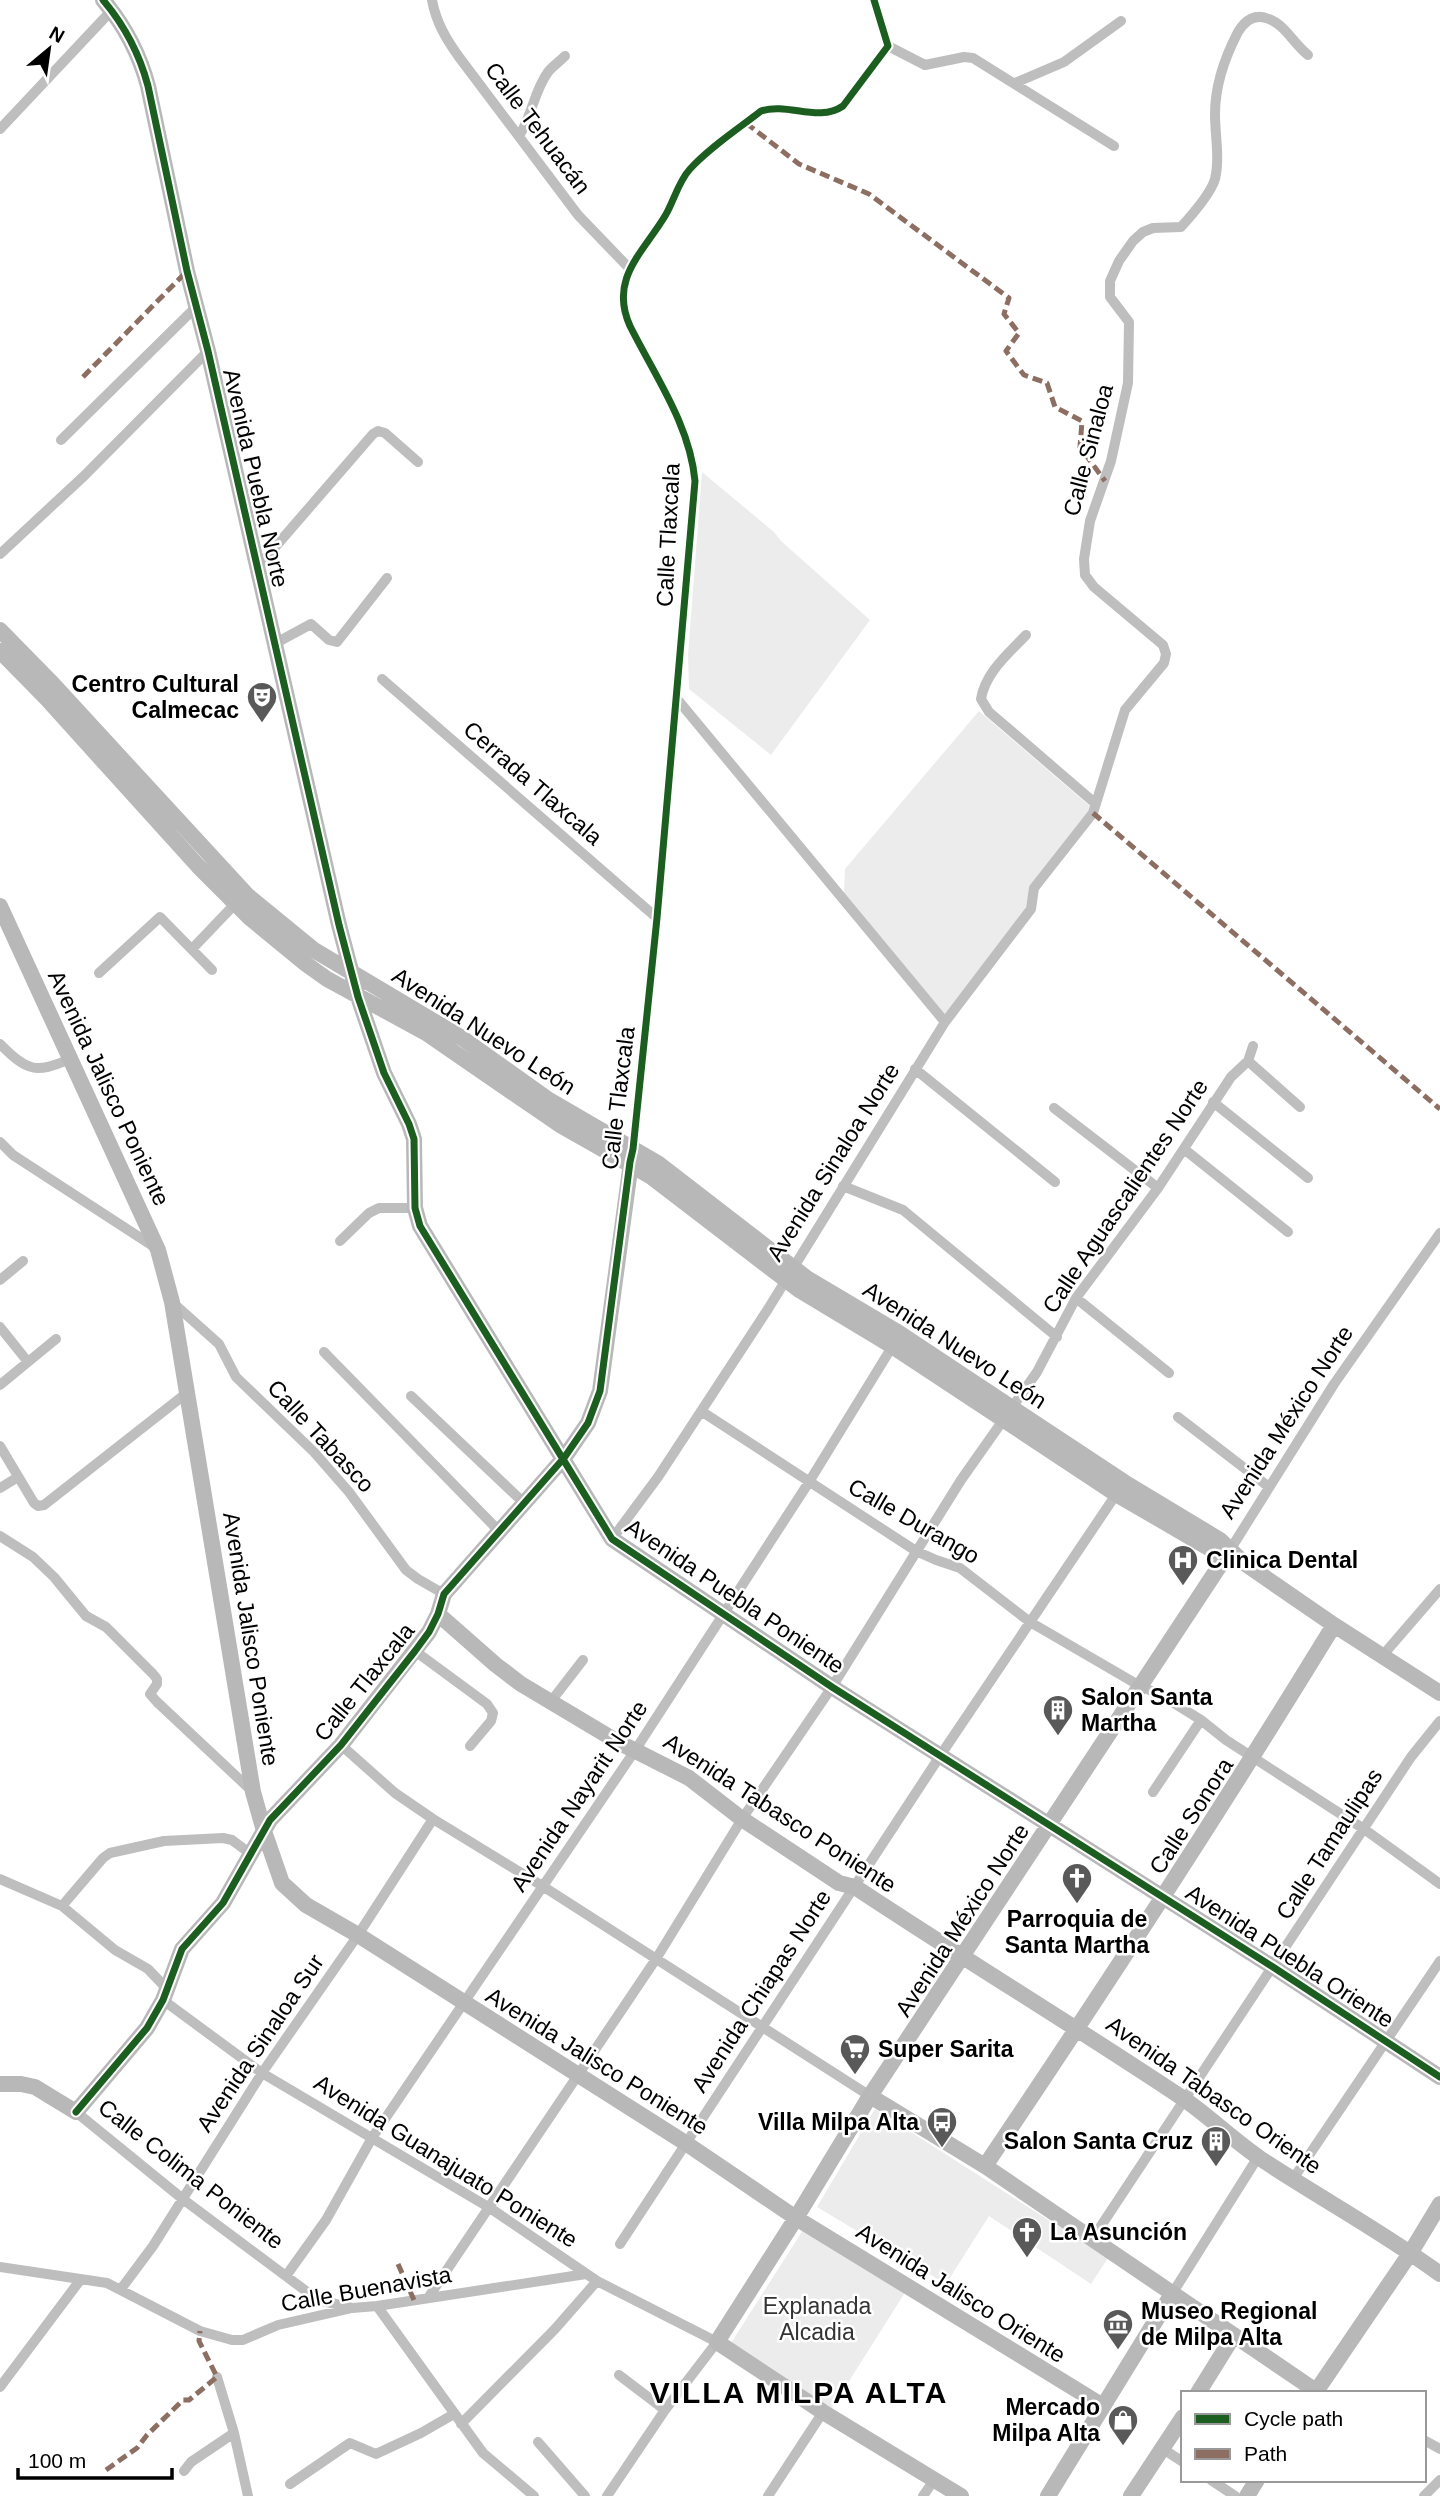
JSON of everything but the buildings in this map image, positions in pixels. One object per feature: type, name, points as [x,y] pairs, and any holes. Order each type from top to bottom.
[{"type":"street","name":"Calle Tehuacán","points":[[432,0],[435,15],[446,38],[578,215],[629,269]]},
{"type":"street","points":[[874,0],[888,46],[925,65],[964,57],[973,58],[1114,146]]},
{"type":"street","points":[[0,129],[107,5]]},
{"type":"street","name":"Avenida Puebla Norte","points":[[107,5],[128,32],[141,60],[195,308],[208,351],[318,839],[352,974]]},
{"type":"street","name":"Calle Sinaloa","points":[[1094,808],[1125,710],[1164,663],[1167,654],[1163,645],[1094,587],[1085,575],[1084,559],[1090,521],[1105,481],[1128,383],[1129,322],[1110,297],[1110,281],[1119,261],[1133,241],[1153,228],[1181,227],[1214,180],[1217,161],[1214,112],[1217,91],[1223,62],[1242,25],[1251,18],[1260,16],[1270,19],[1308,55]]},
{"type":"street","points":[[1015,83],[1063,62],[1121,21]]},
{"type":"street","points":[[629,269],[663,219],[682,179],[702,158],[761,111],[771,108],[832,113],[843,106],[888,46]]},
{"type":"street","points":[[519,136],[548,73],[565,56]]},
{"type":"street","name":"Calle Tlaxcala","points":[[76,2112],[146,2028],[165,1994],[182,1949],[223,1903],[275,1814],[341,1745],[429,1632],[439,1614],[444,1594],[564,1458],[588,1423],[600,1391],[632,1156],[657,918],[695,481],[687,436],[622,310],[629,269]]},
{"type":"street","points":[[61,440],[195,308]]},
{"type":"street","points":[[0,554],[83,476],[208,351]]},
{"type":"street","points":[[257,568],[373,434],[378,431],[385,433],[418,462]]},
{"type":"street","points":[[274,645],[311,624],[329,640],[337,642],[387,578]]},
{"type":"street","name":"Avenida Nuevo León","points":[[0,630],[247,895],[314,950],[462,1038],[632,1156],[789,1274],[896,1340],[1120,1488],[1220,1540],[1228,1553],[1440,1693]]},
{"type":"street","points":[[1026,635],[992,673],[983,688],[981,699],[989,712],[1094,808]]},
{"type":"street","name":"Avenida Nuevo León","points":[[0,651],[235,904],[298,958],[327,979],[426,1033],[560,1125],[632,1156]]},
{"type":"street","name":"Cerrada Tlaxcala","points":[[382,679],[657,918]]},
{"type":"street","points":[[677,699],[945,1022]]},
{"type":"street","name":"Avenida Sinaloa Norte","points":[[612,1539],[701,1411],[945,1022],[1027,915],[1031,909],[1034,888],[1094,808]]},
{"type":"street","points":[[192,949],[235,904]]},
{"type":"street","name":"Avenida Jalisco Poniente","points":[[0,906],[158,1250],[172,1302],[188,1392],[253,1792],[282,1883],[306,1905],[358,1935],[576,2076],[687,2144],[796,2218]]},
{"type":"street","points":[[99,973],[160,917],[212,970]]},
{"type":"street","name":"Avenida Puebla Poniente","points":[[352,974],[384,1073],[414,1139],[415,1208],[420,1226],[612,1539],[722,1615],[1047,1824]]},
{"type":"street","points":[[0,1044],[15,1059],[31,1067],[46,1070],[70,1059]]},
{"type":"street","name":"Calle Aguascalientes Norte","points":[[428,2298],[656,1959],[742,1819],[832,1687],[961,1479],[1037,1372],[1076,1298],[1158,1188],[1231,1077],[1248,1061],[1253,1046]]},
{"type":"street","points":[[1248,1061],[1300,1107]]},
{"type":"street","points":[[915,1069],[1055,1182]]},
{"type":"street","points":[[1213,1102],[1308,1178]]},
{"type":"street","points":[[1054,1108],[1158,1188]]},
{"type":"street","points":[[0,1142],[13,1155],[158,1250]]},
{"type":"street","points":[[1184,1149],[1288,1232]]},
{"type":"street","points":[[843,1186],[903,1210],[1057,1337]]},
{"type":"street","points":[[340,1241],[369,1213],[379,1208],[415,1208]]},
{"type":"street","name":"Avenida México Norte","points":[[717,2342],[870,2096],[1047,1824],[1228,1553],[1334,1384],[1440,1233]]},
{"type":"street","points":[[0,1280],[23,1261]]},
{"type":"street","points":[[1076,1298],[1169,1373]]},
{"type":"street","name":"Calle Tabasco","points":[[172,1302],[219,1344],[236,1377],[314,1452],[349,1492],[406,1570],[444,1594]]},
{"type":"street","points":[[0,1326],[28,1362]]},
{"type":"street","points":[[0,1385],[56,1339]]},
{"type":"street","name":"Avenida Nayarit Norte","points":[[286,2276],[326,2220],[372,2138],[465,2005],[568,1847],[636,1749],[809,1482],[896,1340]]},
{"type":"street","points":[[324,1352],[499,1531]]},
{"type":"street","points":[[0,1446],[34,1503],[38,1506],[44,1505],[188,1392]]},
{"type":"street","points":[[411,1396],[524,1503]]},
{"type":"street","name":"Calle Durango","points":[[701,1411],[916,1551],[960,1568],[1030,1622],[1201,1720],[1226,1740],[1364,1829],[1440,1884]]},
{"type":"street","points":[[1178,1417],[1269,1487]]},
{"type":"street","points":[[0,1488],[18,1477]]},
{"type":"street","name":"Avenida Chiapas Norte","points":[[620,2244],[940,1755],[1120,1488]]},
{"type":"street","points":[[0,1536],[33,1557],[54,1577],[86,1616],[106,1627],[158,1679],[150,1694],[253,1792]]},
{"type":"street","points":[[1383,1655],[1440,1589]]},
{"type":"street","name":"Avenida Tabasco Poniente","points":[[439,1614],[521,1684],[552,1700],[618,1742],[689,1778],[742,1819],[839,1883],[855,1886],[961,1957]]},
{"type":"street","name":"Calle Sonora","points":[[985,2166],[1253,1757],[1334,1625]]},
{"type":"street","points":[[415,1651],[487,1704],[493,1713],[491,1721],[470,1746]]},
{"type":"street","points":[[552,1700],[583,1660]]},
{"type":"street","points":[[1153,1792],[1201,1720]]},
{"type":"street","name":"Calle Tamaulipas","points":[[1093,2238],[1411,1757],[1440,1721]]},
{"type":"street","points":[[341,1745],[395,1793],[433,1819],[985,2166],[1316,2391]]},
{"type":"street","name":"Avenida Sinaloa Sur","points":[[121,2289],[184,2200],[262,2073],[358,1935],[433,1819]]},
{"type":"street","name":"Avenida Puebla Oriente","points":[[1047,1824],[1388,2041],[1440,2077]]},
{"type":"street","points":[[62,1906],[110,1853],[164,1841],[223,1838],[232,1840],[252,1855]]},
{"type":"street","name":"Avenida Guanajuato Poniente","points":[[0,1879],[62,1906],[116,1950],[148,1969],[165,1994],[262,2073],[490,2208],[597,2281],[717,2342]]},
{"type":"street","name":"Avenida Tabasco Oriente","points":[[961,1957],[1184,2099],[1258,2157],[1411,2252],[1440,2274]]},
{"type":"street","points":[[1293,2179],[1440,1961]]},
{"type":"street","name":"Calle Colima Poniente","points":[[0,2084],[35,2087],[76,2112],[184,2200],[318,2300],[352,2308]]},
{"type":"street","points":[[1048,2496],[1258,2157]]},
{"type":"street","points":[[1318,2391],[1440,2204]]},
{"type":"street","name":"Avenida Jalisco Oriente","points":[[796,2218],[1103,2406]]},
{"type":"street","name":"Calle Buenavista","points":[[0,2267],[96,2280],[121,2289],[200,2331],[232,2340],[243,2340],[278,2325],[352,2308],[586,2274]]},
{"type":"street","points":[[0,2386],[81,2279]]},
{"type":"street","points":[[461,2424],[555,2329],[597,2281]]},
{"type":"street","points":[[377,2306],[482,2453],[534,2496]]},
{"type":"street","points":[[1199,2391],[1234,2335]]},
{"type":"street","points":[[607,2496],[665,2410],[717,2342],[823,2412],[961,2496]]},
{"type":"street","points":[[619,2375],[665,2410]]},
{"type":"street","points":[[217,2377],[234,2433],[248,2496]]},
{"type":"street","points":[[768,2496],[823,2412]]},
{"type":"street","points":[[290,2484],[350,2443],[376,2454],[454,2414]]},
{"type":"street","points":[[1131,2496],[1181,2420]]},
{"type":"street","points":[[184,2471],[191,2462],[234,2433]]},
{"type":"street","points":[[538,2442],[585,2496]]},
{"type":"street","points":[[1163,2449],[1181,2461]]},
{"type":"street","points":[[923,2496],[934,2480]]},
{"type":"street","points":[[1424,2496],[1440,2480]]},
{"type":"street","points":[[1214,2482],[1235,2496]]},
{"type":"green space","points":[[702,472],[774,532],[870,620],[771,755],[689,689],[688,655]]},
{"type":"green space","points":[[979,711],[1092,808],[1032,901],[945,1014],[844,894],[845,869]]},
{"type":"green space","points":[[875,2109],[1108,2258],[1091,2284],[989,2216],[946,2284],[817,2207]]},
{"type":"green space","name":"Explanada Alcadia","points":[[803,2230],[906,2291],[832,2408],[729,2346]]},
{"type":"marked path","points":[[746,123],[799,164],[869,194],[1009,298],[1004,314],[1019,333],[1006,351],[1024,375],[1047,383],[1055,407],[1082,421],[1080,447],[1105,481]]},
{"type":"marked path","points":[[83,377],[187,271]]},
{"type":"marked path","points":[[1093,813],[1440,1109]]},
{"type":"marked path","points":[[398,2264],[414,2300]]},
{"type":"marked path","points":[[106,2470],[137,2448],[183,2400],[189,2400],[217,2377],[199,2341],[200,2331]]},
{"type":"cycle path","points":[[103,0],[130,40],[148,86],[187,271],[208,351],[339,925],[358,997],[384,1073],[414,1139],[415,1208],[420,1226],[612,1539],[832,1687],[1273,1967],[1440,2077]]},
{"type":"cycle path","points":[[76,2112],[147,2028],[163,2000],[182,1949],[223,1903],[270,1820],[341,1745],[429,1632],[444,1594],[564,1458],[588,1423],[600,1391],[633,1149],[657,918],[695,481],[692,460],[679,421],[630,326],[623,294],[631,268],[665,216],[686,174],[715,146],[761,111],[782,109],[823,113],[843,106],[888,46],[874,0]]},
{"type":"place","name":"Centro Cultural Calmecac","points":[[262,724]]},
{"type":"place","name":"Clinica Dental","points":[[1183,1587]]},
{"type":"place","name":"Salon Santa Martha","points":[[1058,1737]]},
{"type":"place","name":"Parroquia de Santa Martha","points":[[1077,1905]]},
{"type":"place","name":"Super Sarita","points":[[855,2076]]},
{"type":"place","name":"Villa Milpa Alta","points":[[942,2149]]},
{"type":"place","name":"Salon Santa Cruz","points":[[1216,2168]]},
{"type":"place","name":"La Asunción","points":[[1027,2259]]},
{"type":"place","name":"Museo Regional de Milpa Alta","points":[[1118,2351]]},
{"type":"place","name":"Mercado Milpa Alta","points":[[1123,2447]]},
{"type":"district","name":"VILLA MILPA ALTA","points":[[799,2392]]}]
